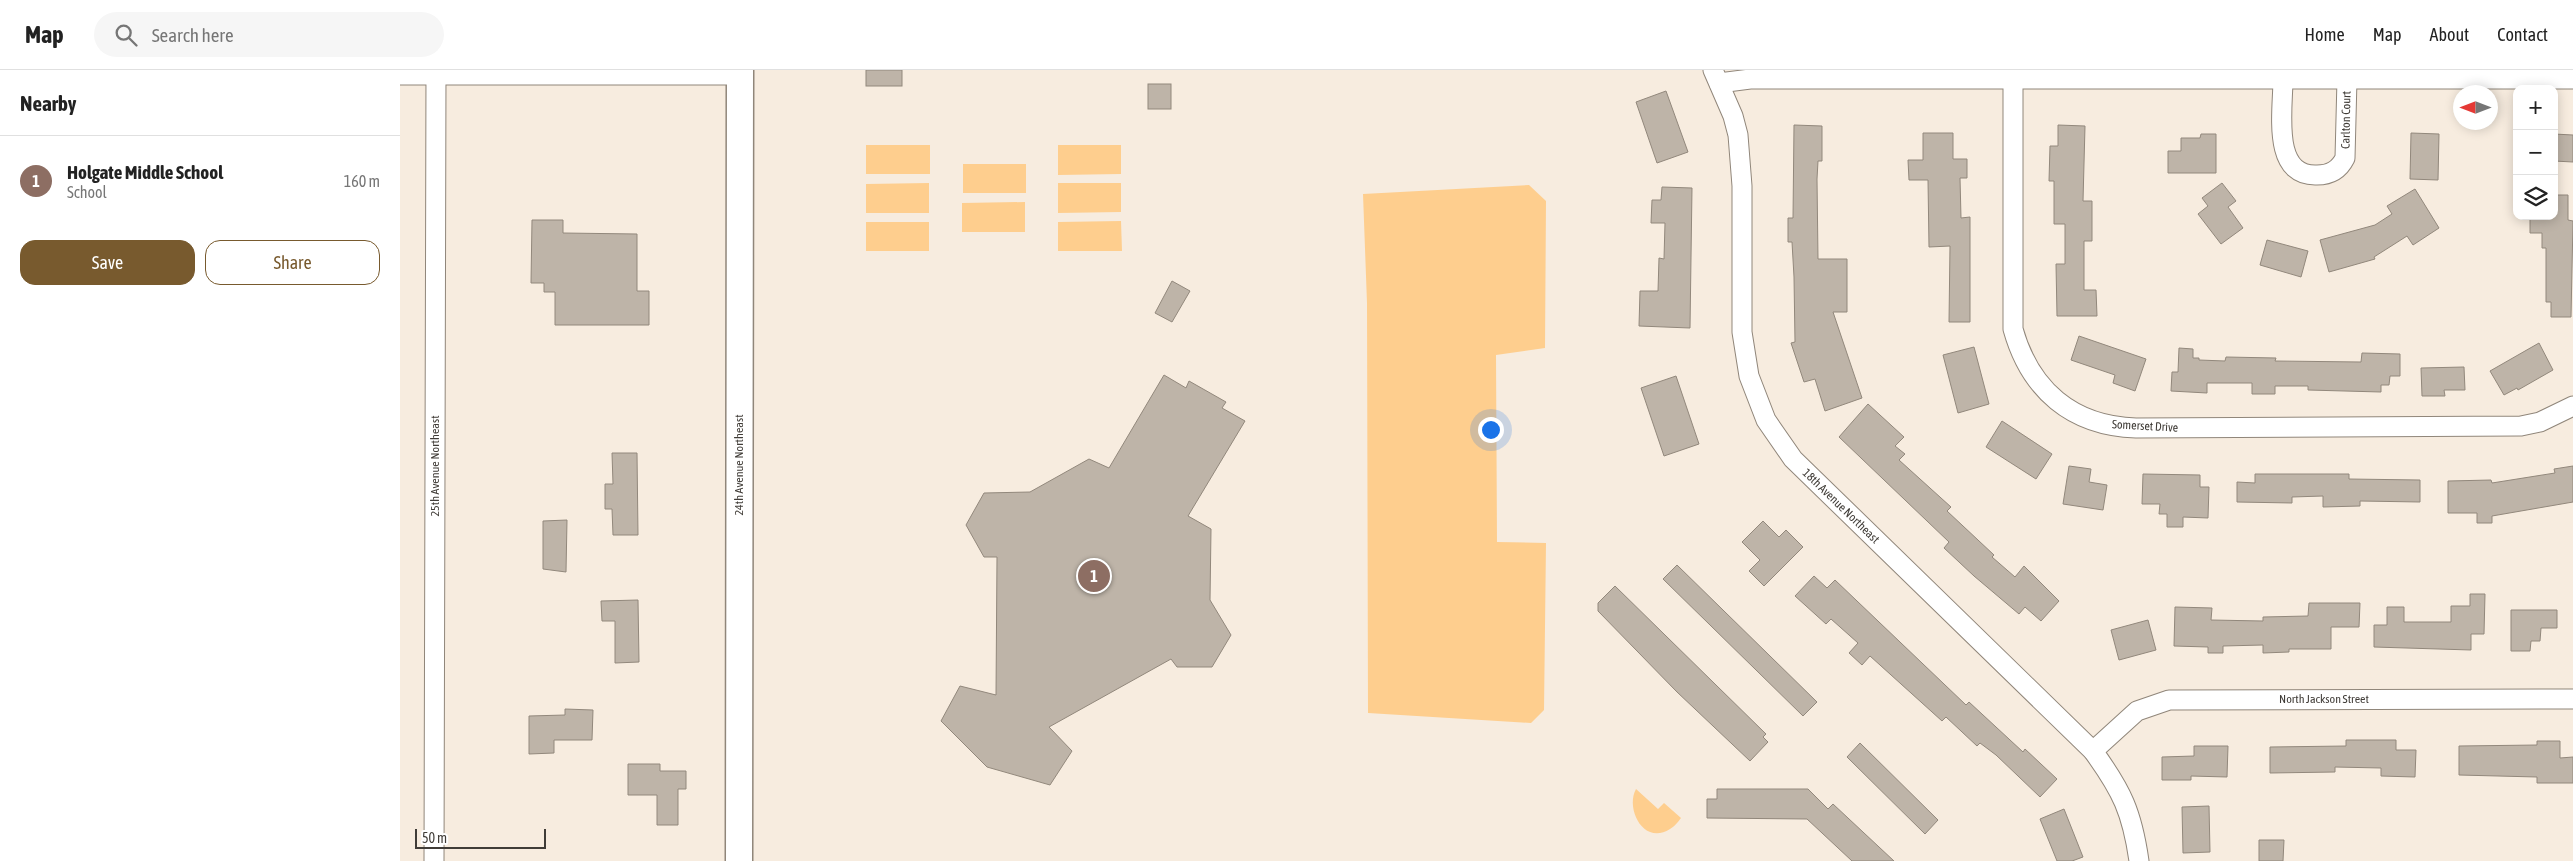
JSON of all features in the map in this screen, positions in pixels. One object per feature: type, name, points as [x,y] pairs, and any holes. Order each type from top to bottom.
[{"type":"main road","name":"24th Avenue Northeast","points":[[739,861],[740,73]]},
{"type":"street","points":[[400,75],[436,73],[740,73]]},
{"type":"street","name":"25th Avenue Northeast","points":[[434,861],[436,73]]},
{"type":"street","points":[[1716,76],[1750,79],[2347,79],[2379,74],[2573,79]]},
{"type":"street","name":"18th Avenue Northeast","points":[[1716,76],[1733,116],[1738,135],[1742,186],[1744,348],[1749,376],[1766,420],[1793,459],[2093,751],[2123,796],[2134,825],[2139,861]]},
{"type":"street","name":"Somerset Drive","points":[[2013,78],[2013,329],[2019,351],[2029,370],[2041,386],[2070,410],[2086,419],[2116,427],[2136,428],[2511,426],[2540,422],[2573,406]]},
{"type":"street","name":"Carlton Court","points":[[2283,79],[2283,148],[2291,166],[2306,176],[2329,175],[2342,166],[2345,158],[2347,79]]},
{"type":"street","name":"North Jackson Street","points":[[2093,751],[2137,711],[2169,700],[2573,699]]},
{"type":"shaded area","points":[[866,145],[930,145],[930,174],[866,174]]},
{"type":"shaded area","points":[[1058,145],[1121,145],[1121,174],[1058,175]]},
{"type":"shaded area","points":[[963,164],[1026,164],[1026,193],[963,193]]},
{"type":"shaded area","points":[[929,183],[929,213],[866,213],[866,184]]},
{"type":"shaded area","points":[[1058,183],[1121,183],[1121,212],[1058,213]]},
{"type":"shaded area","points":[[1529,185],[1546,201],[1545,348],[1496,355],[1497,542],[1546,543],[1544,710],[1531,723],[1368,713],[1367,303],[1363,194]]},
{"type":"shaded area","points":[[1025,202],[1025,232],[962,232],[962,203]]},
{"type":"shaded area","points":[[1121,221],[1122,251],[1058,251],[1058,222]]},
{"type":"shaded area","points":[[866,222],[929,222],[929,251],[866,251]]},
{"type":"shaded area","points":[[1636,789],[1658,809],[1664,803],[1681,818],[1671,828],[1661,833],[1652,833],[1645,829],[1635,815],[1633,797]]},
{"type":"building","points":[[866,70],[902,70],[902,86],[866,86]]},
{"type":"building","points":[[1148,84],[1171,84],[1171,109],[1148,109]]},
{"type":"building","points":[[1666,91],[1688,152],[1657,163],[1636,102]]},
{"type":"building","points":[[1794,125],[1822,126],[1822,161],[1818,161],[1817,179],[1818,259],[1847,259],[1847,312],[1833,312],[1862,398],[1825,411],[1815,379],[1804,382],[1791,343],[1795,342],[1794,277],[1792,242],[1788,242],[1788,218],[1793,218]]},
{"type":"building","points":[[2058,125],[2085,126],[2083,201],[2092,201],[2092,241],[2084,241],[2084,290],[2096,290],[2097,316],[2057,316],[2056,264],[2065,264],[2065,224],[2054,224],[2054,181],[2049,181],[2050,146],[2058,146]]},
{"type":"building","points":[[1923,133],[1953,133],[1953,159],[1967,159],[1967,178],[1960,178],[1961,218],[1970,217],[1970,322],[1949,322],[1950,246],[1929,247],[1928,180],[1909,180],[1908,160],[1923,160]]},
{"type":"building","points":[[2411,133],[2439,134],[2438,180],[2410,179]]},
{"type":"building","points":[[2201,134],[2216,134],[2216,173],[2168,173],[2168,151],[2181,151],[2181,138],[2200,138]]},
{"type":"building","points":[[2558,134],[2573,135],[2573,162],[2558,161]]},
{"type":"building","points":[[2222,183],[2236,201],[2228,207],[2243,228],[2221,244],[2198,214],[2208,206],[2202,198]]},
{"type":"building","points":[[1662,187],[1692,188],[1690,328],[1639,326],[1640,291],[1658,291],[1659,258],[1664,259],[1665,223],[1651,223],[1652,200],[1661,200]]},
{"type":"building","points":[[2415,189],[2439,228],[2413,245],[2407,236],[2374,257],[2375,259],[2329,272],[2320,240],[2375,225],[2392,214],[2387,206]]},
{"type":"building","points":[[2558,195],[2568,195],[2568,220],[2573,221],[2571,317],[2551,317],[2551,302],[2546,302],[2546,248],[2542,248],[2542,233],[2530,233],[2530,220],[2558,220]]},
{"type":"building","points":[[532,220],[563,220],[563,233],[637,234],[637,291],[649,291],[649,325],[555,325],[555,292],[544,292],[544,283],[531,283]]},
{"type":"building","points":[[2267,240],[2308,251],[2301,277],[2260,265]]},
{"type":"building","points":[[1172,281],[1190,291],[1172,322],[1155,313]]},
{"type":"building","points":[[2079,336],[2146,359],[2135,391],[2113,383],[2115,375],[2071,360]]},
{"type":"building","points":[[2539,343],[2553,370],[2518,390],[2517,388],[2504,395],[2490,371]]},
{"type":"building","points":[[1974,347],[1989,404],[1958,413],[1943,355]]},
{"type":"building","points":[[2179,348],[2193,349],[2193,358],[2199,358],[2199,360],[2225,361],[2226,357],[2276,358],[2275,361],[2361,362],[2362,353],[2400,354],[2400,376],[2390,376],[2389,385],[2381,385],[2381,392],[2308,390],[2308,386],[2275,386],[2275,394],[2252,394],[2252,383],[2207,383],[2207,393],[2171,391],[2172,372],[2178,372]]},
{"type":"building","points":[[2464,367],[2465,390],[2444,390],[2445,396],[2422,396],[2421,368]]},
{"type":"building","points":[[1164,375],[1186,388],[1189,381],[1226,402],[1222,408],[1245,421],[1188,516],[1211,529],[1210,600],[1231,635],[1212,667],[1177,667],[1171,659],[1049,727],[1072,751],[1050,785],[987,767],[941,721],[960,686],[996,695],[997,557],[984,557],[966,525],[984,493],[1030,492],[1089,459],[1109,468]]},
{"type":"building","points":[[1676,376],[1699,444],[1664,456],[1641,388]]},
{"type":"building","points":[[1868,404],[1904,437],[1895,446],[1905,454],[1899,460],[1951,507],[1947,511],[1994,555],[1992,557],[2015,577],[2024,566],[2059,601],[2041,621],[2025,607],[2019,614],[1974,576],[1944,548],[1949,542],[1839,437]]},
{"type":"building","points":[[2002,421],[2052,454],[2036,479],[1986,447]]},
{"type":"building","points":[[612,453],[637,453],[638,535],[613,535],[612,509],[605,509],[605,484],[613,484]]},
{"type":"building","points":[[2069,466],[2091,469],[2089,482],[2107,485],[2103,510],[2063,504]]},
{"type":"building","points":[[2573,466],[2573,502],[2492,516],[2492,523],[2477,523],[2477,513],[2448,513],[2448,481],[2491,480],[2492,483],[2555,473],[2554,469]]},
{"type":"building","points":[[2143,474],[2200,475],[2200,487],[2209,487],[2208,518],[2183,517],[2183,527],[2167,527],[2167,514],[2159,514],[2160,504],[2142,504]]},
{"type":"building","points":[[2255,474],[2349,474],[2349,479],[2420,480],[2420,502],[2360,501],[2360,506],[2323,507],[2323,496],[2292,497],[2292,503],[2237,502],[2237,482],[2255,483]]},
{"type":"building","points":[[567,520],[566,572],[543,569],[543,521]]},
{"type":"building","points":[[1763,521],[1779,537],[1786,530],[1803,547],[1764,586],[1749,571],[1760,560],[1742,542]]},
{"type":"building","points":[[1677,565],[1817,702],[1803,716],[1663,579]]},
{"type":"building","points":[[1814,576],[1827,588],[1835,580],[1966,705],[1969,702],[2023,752],[2025,749],[2057,779],[2040,797],[1996,755],[1980,743],[1977,746],[1946,717],[1942,721],[1870,656],[1862,665],[1849,653],[1858,643],[1831,619],[1826,624],[1795,596]]},
{"type":"building","points":[[1615,586],[1766,734],[1763,737],[1768,742],[1750,761],[1677,692],[1598,611],[1598,603]]},
{"type":"building","points":[[2470,594],[2485,594],[2484,634],[2471,634],[2471,650],[2374,647],[2374,625],[2387,625],[2387,607],[2404,607],[2404,622],[2451,622],[2451,606],[2470,606]]},
{"type":"building","points":[[638,600],[639,662],[615,663],[615,621],[602,621],[601,601]]},
{"type":"building","points":[[2309,603],[2360,603],[2359,627],[2331,627],[2331,649],[2289,649],[2289,652],[2263,653],[2263,645],[2223,646],[2223,653],[2208,653],[2208,647],[2174,646],[2175,607],[2212,608],[2211,620],[2263,621],[2263,617],[2308,616]]},
{"type":"building","points":[[2511,610],[2557,610],[2557,628],[2541,628],[2540,641],[2531,641],[2530,651],[2511,651]]},
{"type":"building","points":[[2148,620],[2156,650],[2119,660],[2111,630]]},
{"type":"building","points":[[565,709],[593,710],[592,740],[554,740],[554,753],[529,754],[529,716],[565,715]]},
{"type":"building","points":[[2346,740],[2396,740],[2396,750],[2416,750],[2415,777],[2381,776],[2381,768],[2335,767],[2335,772],[2270,773],[2270,747],[2346,746]]},
{"type":"building","points":[[2537,741],[2560,741],[2560,758],[2573,757],[2573,783],[2537,783],[2537,777],[2459,775],[2459,746],[2537,745]]},
{"type":"building","points":[[1860,743],[1938,820],[1925,834],[1847,757]]},
{"type":"building","points":[[2194,746],[2228,746],[2227,777],[2191,776],[2191,780],[2162,780],[2162,757],[2194,756]]},
{"type":"building","points":[[628,764],[660,764],[660,771],[686,771],[686,789],[678,789],[678,825],[657,825],[657,795],[628,795]]},
{"type":"building","points":[[1717,789],[1808,789],[1828,809],[1833,804],[1894,861],[1852,861],[1807,819],[1707,818],[1707,799],[1717,799]]},
{"type":"building","points":[[2209,806],[2210,852],[2183,853],[2182,807]]},
{"type":"building","points":[[2064,809],[2083,857],[2072,861],[2057,861],[2040,819]]},
{"type":"building","points":[[2259,840],[2284,840],[2283,861],[2259,861]]},
{"type":"place","name":"Holgate Middle School","points":[[1094,576]]}]
